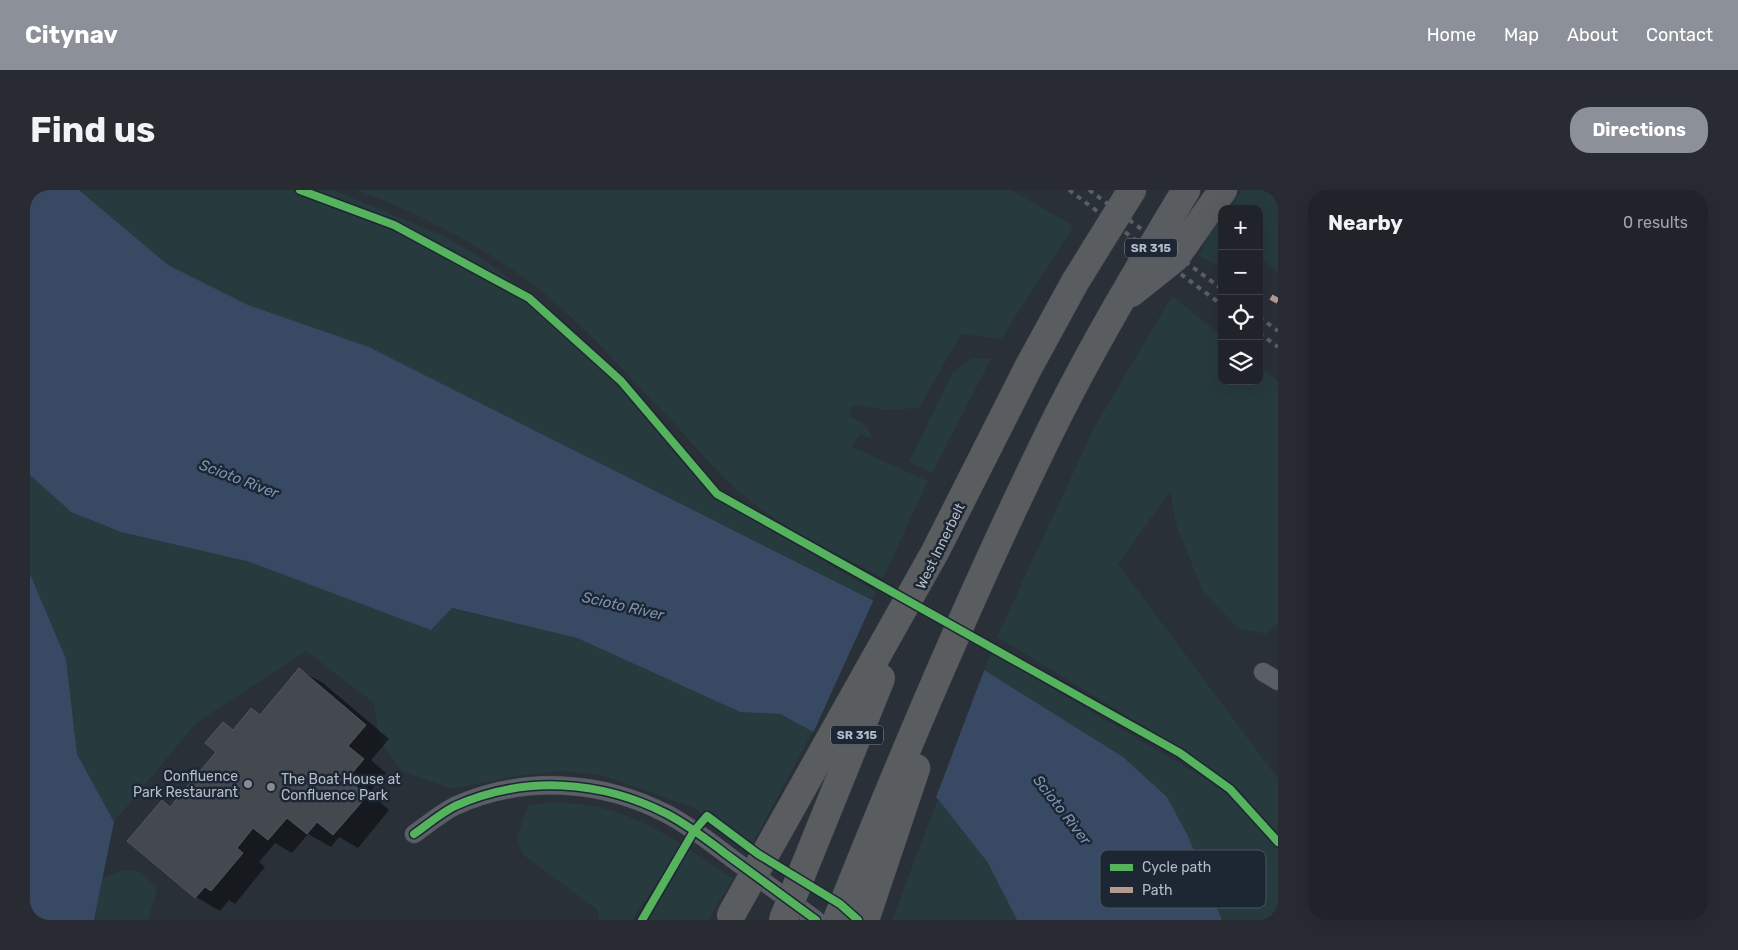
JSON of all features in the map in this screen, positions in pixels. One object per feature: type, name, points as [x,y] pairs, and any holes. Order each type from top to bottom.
[{"type":"highway","name":"West Innerbelt","points":[[783,920],[838,782],[935,552],[1028,368],[1075,282],[1132,190]]},
{"type":"highway","name":"SR 315","points":[[837,920],[880,810],[979,582],[1045,441],[1116,305],[1186,190]]},
{"type":"highway","points":[[1116,305],[1175,258],[1223,190]]},
{"type":"highway","points":[[729,917],[935,552]]},
{"type":"highway","points":[[865,920],[979,582]]},
{"type":"street","points":[[1263,672],[1278,681]]},
{"type":"street","points":[[414,834],[454,807],[488,794],[519,787],[559,784],[598,789],[667,814],[816,920]]},
{"type":"green space","points":[[79,190],[333,190],[444,236],[482,258],[549,310],[611,370],[707,476],[736,504],[762,524],[876,592],[872,600],[369,347],[248,305],[168,265]]},
{"type":"green space","points":[[357,190],[1011,190],[1074,226],[1001,339],[961,334],[919,408],[885,410],[852,405],[849,416],[867,427],[872,439],[860,434],[852,447],[928,481],[883,578],[797,532],[764,512],[749,500],[715,468],[586,331],[559,306],[513,270],[438,225]]},
{"type":"green space","points":[[1242,190],[1278,190],[1278,272],[1263,261],[1263,205],[1232,205]]},
{"type":"green space","points":[[1218,223],[1218,264],[1215,264],[1199,256],[1206,239]]},
{"type":"green space","points":[[1172,296],[1218,333],[1218,385],[1263,385],[1263,369],[1278,381],[1278,624],[1266,634],[1238,628],[1203,592],[1177,527],[1170,492],[1118,564],[1278,779],[1278,835],[1239,790],[1186,752],[997,637],[1094,428]]},
{"type":"green space","points":[[972,358],[991,359],[932,473],[909,462],[953,372]]},
{"type":"green space","points":[[30,475],[71,512],[121,532],[577,638],[740,712],[779,714],[813,731],[751,846],[694,808],[601,775],[561,771],[516,776],[451,789],[402,771],[380,741],[374,703],[306,651],[196,723],[114,822],[77,754],[66,659],[30,574]]},
{"type":"green space","points":[[991,652],[1209,781],[1232,797],[1256,821],[1278,850],[1278,920],[1222,920],[1217,908],[1266,908],[1266,850],[1194,850],[1167,797],[984,670]]},
{"type":"green space","points":[[938,799],[988,863],[1017,920],[892,920]]},
{"type":"green space","points":[[550,802],[588,805],[620,813],[650,826],[683,845],[632,920],[599,920],[598,910],[522,854],[517,837],[528,806]]},
{"type":"green space","points":[[689,849],[733,879],[708,920],[644,920]]},
{"type":"green space","points":[[125,870],[140,872],[157,889],[148,920],[94,920],[103,878]]},
{"type":"water","name":"Scioto River","points":[[30,190],[79,190],[168,265],[248,305],[369,347],[872,600],[1123,757],[1167,797],[1194,850],[1100,850],[1100,908],[1217,908],[1222,920],[1017,920],[988,863],[938,799],[780,714],[740,712],[577,638],[452,608],[431,630],[250,562],[121,532],[71,512],[30,475]]},
{"type":"water","points":[[30,574],[66,659],[77,754],[114,822],[94,920],[30,920]]},
{"type":"pier","points":[[874,599],[985,668],[935,800],[813,733]]},
{"type":"building","name":"The Boat House at Confluence Park","points":[[299,668],[366,725],[348,746],[364,759],[347,779],[367,796],[333,835],[317,822],[307,834],[287,818],[268,840],[253,828],[237,848],[243,853],[211,891],[205,887],[195,898],[127,841],[162,800],[170,807],[216,752],[205,743],[223,722],[233,730],[251,708],[260,715]]},
{"type":"railway","points":[[1069,190],[1218,302]]},
{"type":"railway","points":[[1089,190],[1218,286]]},
{"type":"railway","points":[[1263,320],[1278,331]]},
{"type":"railway","points":[[1263,336],[1278,347]]},
{"type":"marked path","points":[[1271,297],[1278,301]]},
{"type":"cycle path","points":[[300,190],[394,225],[529,298],[621,381],[717,494],[1180,753],[1230,789],[1278,842]]},
{"type":"cycle path","points":[[414,834],[455,806],[481,796],[508,789],[535,786],[589,788],[616,794],[667,814],[707,840],[816,920]]},
{"type":"cycle path","points":[[642,920],[694,831],[707,816],[758,854],[840,904],[858,920]]},
{"type":"place","name":"Confluence Park Restaurant","points":[[248,784]]},
{"type":"place","name":"The Boat House at Confluence Park","points":[[271,787]]}]
